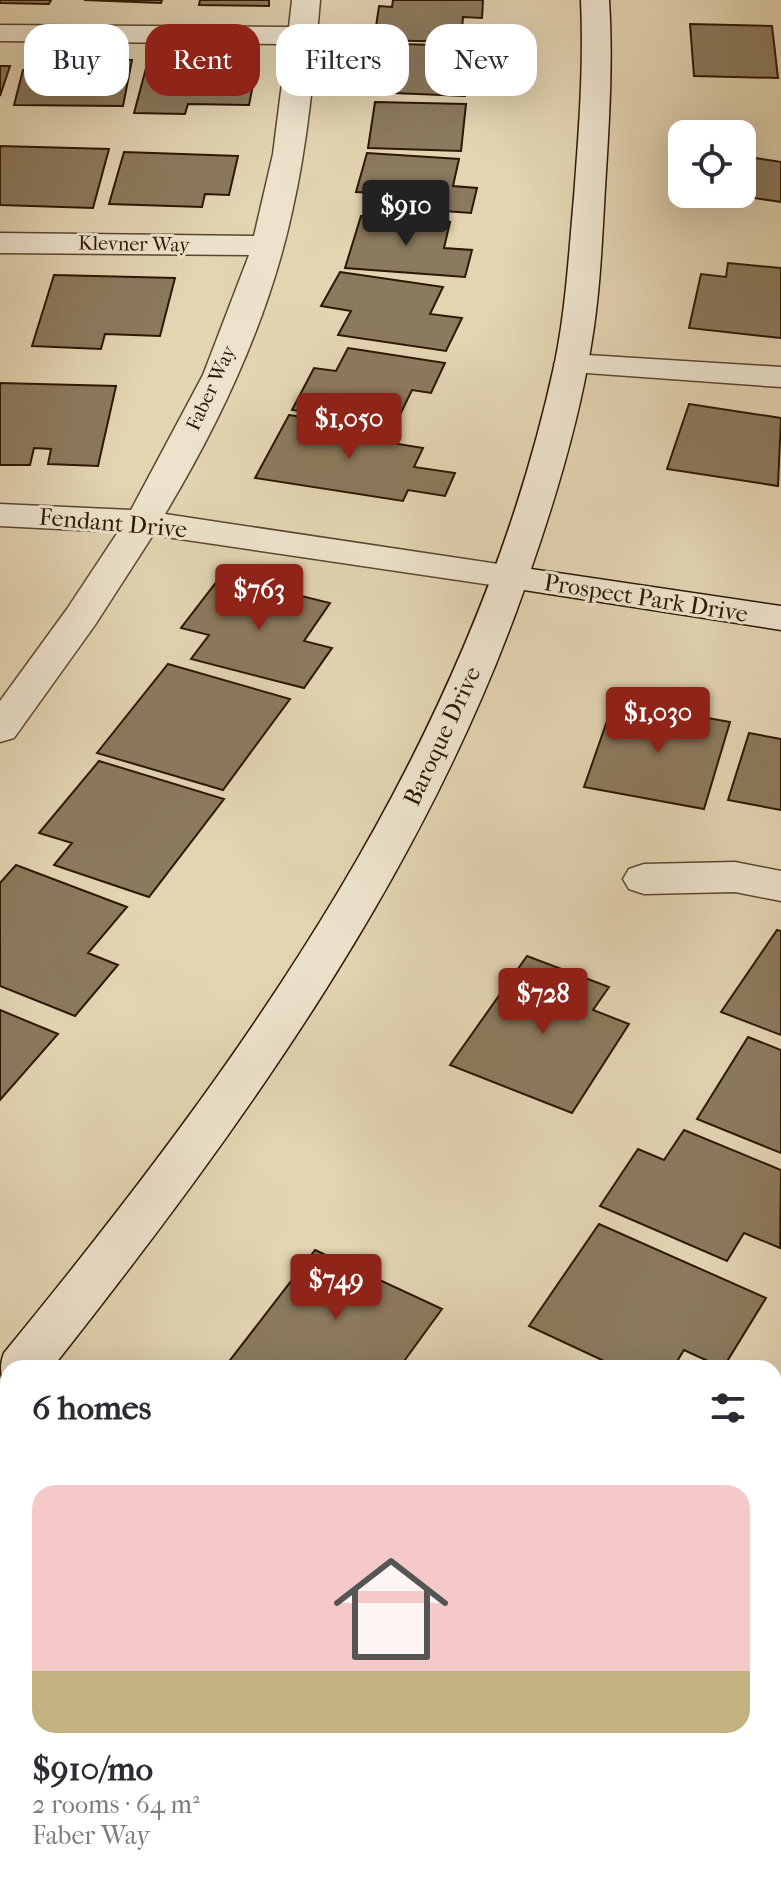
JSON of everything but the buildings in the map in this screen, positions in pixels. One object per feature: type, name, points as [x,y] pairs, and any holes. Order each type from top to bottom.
[{"type":"street","name":"Faber Way","points":[[304,24],[306,0]]},
{"type":"street","name":"Baroque Drive","points":[[29,1360],[107,1264],[255,1063],[333,940],[399,826],[452,721],[511,577],[537,501],[571,364],[584,267],[599,75],[595,0]]},
{"type":"street","points":[[0,33],[276,36]]},
{"type":"street","name":"Faber Way","points":[[0,729],[62,647],[142,522],[203,410],[233,341],[268,246],[289,158],[296,96]]},
{"type":"street","name":"Klevner Way","points":[[0,243],[268,246]]},
{"type":"street","points":[[571,364],[781,377]]},
{"type":"street","name":"Fendant Drive","points":[[0,515],[142,522],[511,577]]},
{"type":"street","name":"Prospect Park Drive","points":[[511,577],[781,618]]},
{"type":"street","points":[[644,879],[735,877],[781,886]]}]
